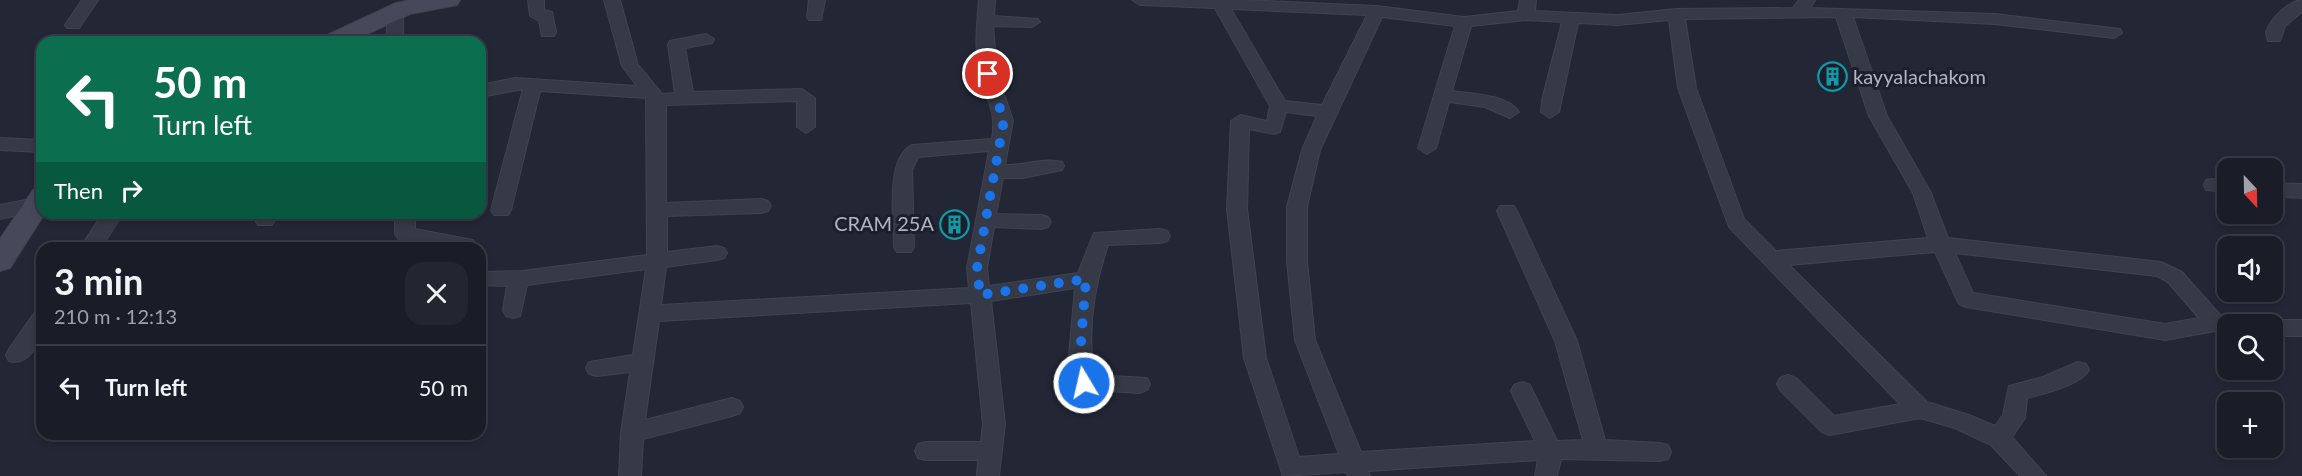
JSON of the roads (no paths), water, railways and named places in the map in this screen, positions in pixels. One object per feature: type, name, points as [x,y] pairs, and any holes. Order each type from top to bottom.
[{"type":"main road","points":[[348,36],[396,7],[449,0]]},
{"type":"main road","points":[[0,261],[36,206]]},
{"type":"street","points":[[73,25],[90,0]]},
{"type":"street","points":[[536,0],[535,8],[538,15],[546,15],[548,32]]},
{"type":"street","points":[[612,0],[630,66],[654,97],[657,260],[632,433],[630,476]]},
{"type":"street","points":[[815,17],[817,0]]},
{"type":"street","points":[[987,0],[988,74],[1004,120],[977,268],[994,424],[988,476]]},
{"type":"street","points":[[1134,0],[1377,11],[1464,22],[1527,8],[1571,19],[1618,20],[1803,6],[1843,12],[1995,19],[2114,33]]},
{"type":"street","points":[[1220,3],[1279,106],[1274,128],[1240,121],[1237,209],[1255,358],[1271,412],[1293,472],[1357,469],[1449,455],[1551,452],[1596,448],[1660,452]]},
{"type":"street","points":[[2274,37],[2273,31],[2278,23],[2302,4]]},
{"type":"street","points":[[395,36],[396,7]]},
{"type":"street","points":[[1357,469],[1305,340],[1297,261],[1297,207],[1311,150],[1377,11]]},
{"type":"street","points":[[1843,12],[1854,50],[1873,95],[1878,116],[1922,193],[1929,218],[1966,300],[2165,332],[2217,325]]},
{"type":"street","points":[[1676,14],[1687,88],[1736,222],[1881,372],[1920,409]]},
{"type":"street","points":[[1550,112],[1551,93],[1571,19]]},
{"type":"street","points":[[986,21],[1032,22]]},
{"type":"street","points":[[1427,148],[1464,22]]},
{"type":"street","points":[[685,99],[676,45],[706,39]]},
{"type":"street","points":[[486,89],[515,82],[685,99],[802,94],[806,98],[806,127]]},
{"type":"street","points":[[501,210],[527,102],[532,88],[538,84]]},
{"type":"street","points":[[1443,95],[1489,102],[1510,112]]},
{"type":"street","points":[[1279,106],[1328,111]]},
{"type":"street","points":[[0,144],[36,146]]},
{"type":"street","points":[[904,247],[903,171],[910,153],[918,149],[1001,144]]},
{"type":"street","points":[[994,171],[1023,172],[1056,166]]},
{"type":"street","points":[[2283,190],[2302,191]]},
{"type":"street","points":[[0,212],[36,202]]},
{"type":"street","points":[[657,210],[762,206]]},
{"type":"street","points":[[1507,211],[1566,341],[1596,448]]},
{"type":"street","points":[[94,242],[109,219]]},
{"type":"street","points":[[405,219],[405,234],[449,242]]},
{"type":"street","points":[[985,220],[1041,222]]},
{"type":"street","points":[[1139,384],[1084,383],[1080,355],[1086,279],[1101,238],[1160,236]]},
{"type":"street","points":[[1771,259],[1942,244],[2161,269],[2175,277],[2217,320]]},
{"type":"street","points":[[486,279],[518,278],[717,253]]},
{"type":"street","points":[[513,310],[518,278]]},
{"type":"street","points":[[648,314],[980,295],[1086,279]]},
{"type":"street","points":[[17,355],[36,327]]},
{"type":"street","points":[[2283,328],[2302,328]]},
{"type":"street","points":[[597,368],[641,362]]},
{"type":"street","points":[[2000,438],[2014,418],[2017,392],[2048,384],[2078,370]]},
{"type":"street","points":[[1788,384],[1830,426],[1920,409],[1961,421],[2000,438],[2035,476]]},
{"type":"street","points":[[1522,391],[1551,452],[1546,476]]},
{"type":"street","points":[[632,433],[732,407]]},
{"type":"street","points":[[926,451],[991,451]]},
{"type":"place","name":"kayyalachakom","points":[[1832,77]]},
{"type":"place","name":"CRAM 25A","points":[[955,224]]}]
